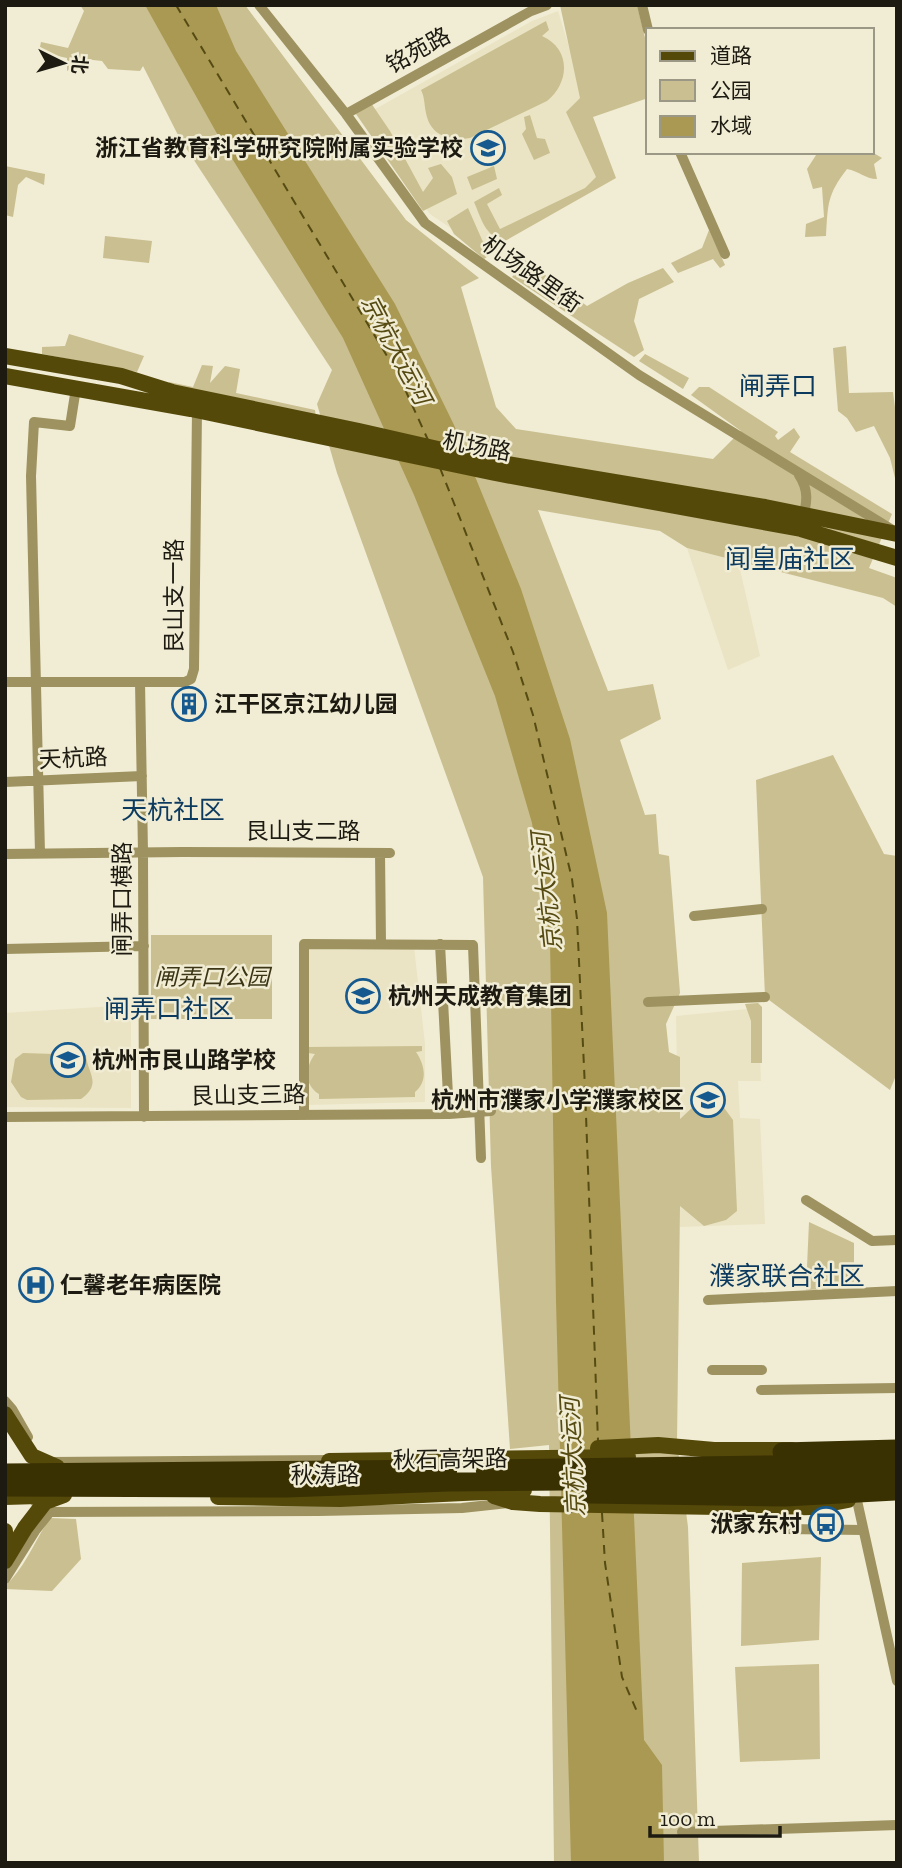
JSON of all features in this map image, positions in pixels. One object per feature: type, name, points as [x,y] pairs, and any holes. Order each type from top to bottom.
[{"type":"highway","points":[[636,1457],[897,1449]]},
{"type":"highway","name":"秋石高架路","points":[[5,1473],[289,1472],[897,1463]]},
{"type":"highway","name":"秋石高架路","points":[[5,1491],[287,1488],[449,1482],[897,1478]]},
{"type":"highway","points":[[524,1496],[785,1497],[897,1488]]},
{"type":"main road","name":"机场路","points":[[5,356],[121,376],[172,392],[495,467],[803,522],[897,533]]},
{"type":"main road","points":[[5,367],[82,385],[172,392]]},
{"type":"main road","name":"机场路","points":[[5,376],[82,385],[194,409],[358,437]]},
{"type":"main road","name":"机场路","points":[[803,522],[897,558]]},
{"type":"main road","points":[[5,1414],[32,1456],[52,1465]]},
{"type":"main road","points":[[520,1458],[547,1451],[644,1445],[677,1452],[768,1459],[897,1457]]},
{"type":"main road","points":[[520,1458],[636,1457],[677,1452]]},
{"type":"main road","name":"秋涛路","points":[[5,1465],[242,1466],[359,1460],[520,1458]]},
{"type":"main road","points":[[524,1496],[675,1506],[812,1507],[847,1500],[874,1486]]},
{"type":"main road","points":[[524,1496],[676,1487],[897,1488]]},
{"type":"main road","name":"秋涛路","points":[[5,1491],[64,1495],[340,1499],[482,1492],[524,1496]]},
{"type":"main road","points":[[5,1560],[45,1502],[64,1495]]},
{"type":"main road","points":[[5,1531],[5,1541]]},
{"type":"street","name":"机场路里街","points":[[259,5],[346,114],[425,223],[639,375],[897,533]]},
{"type":"street","name":"铭苑路","points":[[346,114],[531,11],[547,5]]},
{"type":"street","points":[[642,5],[648,28]]},
{"type":"street","points":[[681,154],[725,254]]},
{"type":"street","points":[[40,853],[31,476],[34,422],[70,426],[82,385]]},
{"type":"street","name":"艮山支一路","points":[[5,682],[185,682],[191,679],[194,668],[194,409]]},
{"type":"street","points":[[798,472],[806,486],[807,501],[803,522]]},
{"type":"street","name":"闸弄口横路","points":[[140,682],[144,852],[144,1116]]},
{"type":"street","name":"天杭路","points":[[5,782],[142,776]]},
{"type":"street","name":"艮山支二路","points":[[5,854],[385,853],[381,944]]},
{"type":"street","points":[[694,916],[762,909]]},
{"type":"street","points":[[304,1115],[304,944],[473,945],[485,1111],[481,1158]]},
{"type":"street","points":[[440,944],[449,1114]]},
{"type":"street","points":[[5,949],[144,946]]},
{"type":"street","points":[[648,1002],[765,997]]},
{"type":"street","name":"艮山支三路","points":[[5,1117],[449,1114],[485,1111]]},
{"type":"street","points":[[806,1200],[872,1241],[897,1240]]},
{"type":"street","points":[[708,1300],[897,1291]]},
{"type":"street","points":[[712,1370],[762,1370]]},
{"type":"street","points":[[761,1390],[897,1388]]},
{"type":"street","points":[[5,1401],[30,1441],[52,1465],[50,1512],[5,1579]]},
{"type":"street","points":[[5,1491],[20,1488],[52,1465]]},
{"type":"street","points":[[5,1491],[19,1492],[50,1512],[251,1513],[462,1508],[524,1496]]},
{"type":"street","points":[[856,1496],[897,1681]]},
{"type":"street","points":[[340,1499],[376,1509]]},
{"type":"street","points":[[785,1529],[863,1530]]},
{"type":"street","points":[[682,1832],[897,1825]]},
{"type":"shaded area","name":"浙江省教育科学研究院附属实验学校","points":[[558,11],[610,181],[484,251],[430,214],[363,116],[532,21]]},
{"type":"shaded area","points":[[687,548],[738,561],[760,656],[728,670]]},
{"type":"shaded area","name":"杭州天成教育集团","points":[[414,947],[425,1044],[425,1102],[307,1105],[307,949]]},
{"type":"shaded area","name":"杭州市艮山路学校","points":[[131,1005],[131,1108],[5,1107],[5,1013]]},
{"type":"shaded area","name":"杭州市濮家小学濮家校区","points":[[758,1008],[761,1081],[738,1081],[740,1118],[760,1119],[765,1224],[680,1227],[676,1016]]},
{"type":"green space","points":[[80,5],[245,5],[406,220],[479,278],[461,287],[496,407],[516,429],[713,459],[741,431],[691,395],[699,387],[709,387],[778,432],[775,436],[778,440],[794,428],[800,437],[790,452],[892,514],[869,568],[897,578],[897,607],[883,598],[687,548],[660,531],[538,510],[608,691],[653,684],[661,719],[620,740],[645,815],[656,814],[659,854],[669,856],[680,993],[666,1024],[669,1052],[680,1057],[680,1119],[695,1105],[722,1105],[733,1120],[737,1211],[726,1220],[704,1226],[680,1206],[677,1442],[688,1527],[699,1863],[554,1863],[549,1445],[510,1449],[491,1166],[483,877],[337,473],[317,404],[332,370],[180,139],[143,66],[140,71],[108,69],[102,61],[84,59],[67,71],[67,58],[39,52],[41,42],[68,48],[84,11]]},
{"type":"green space","points":[[560,5],[637,5],[646,42],[646,99],[593,117],[616,178],[505,241],[498,239],[488,231],[474,202],[499,188],[502,195],[487,204],[500,229],[585,188],[596,177],[566,112],[580,98]]},
{"type":"green space","points":[[546,21],[549,30],[542,36],[558,49],[564,66],[560,85],[555,93],[547,101],[470,138],[448,138],[436,132],[428,121],[421,90]]},
{"type":"green space","points":[[371,103],[390,131],[423,192],[433,178],[428,168],[441,164],[452,177],[457,194],[423,211],[356,114]]},
{"type":"green space","points":[[530,115],[537,138],[545,139],[550,153],[534,160],[522,134],[526,129],[524,117]]},
{"type":"green space","points":[[874,153],[882,158],[874,164],[877,179],[847,169],[830,200],[826,236],[805,237],[806,224],[824,217],[822,187],[813,189],[807,169],[817,154]]},
{"type":"green space","points":[[5,166],[45,174],[44,185],[26,177],[18,185],[13,217],[5,215]]},
{"type":"green space","points":[[494,166],[497,179],[472,190],[467,177]]},
{"type":"green space","points":[[468,208],[483,242],[491,240],[498,249],[484,259],[454,234],[447,221]]},
{"type":"green space","points":[[709,230],[725,265],[720,268],[713,259],[678,273],[671,263],[702,248]]},
{"type":"green space","points":[[105,236],[152,241],[149,263],[103,258]]},
{"type":"green space","points":[[525,260],[587,306],[628,283],[663,268],[674,282],[639,299],[634,321],[644,350],[634,357],[512,277]]},
{"type":"green space","points":[[69,334],[144,356],[137,372],[42,354],[42,347],[65,346]]},
{"type":"green space","points":[[846,346],[849,393],[893,392],[897,423],[895,478],[890,458],[874,426],[856,432],[847,418],[838,411],[833,348]]},
{"type":"green space","points":[[645,354],[689,378],[683,389],[639,361]]},
{"type":"green space","points":[[202,365],[213,366],[210,383],[225,366],[240,369],[236,393],[315,410],[316,418],[171,388],[169,382],[193,387]]},
{"type":"green space","points":[[833,755],[884,854],[897,856],[897,1073],[890,1090],[765,997],[756,780]]},
{"type":"green space","name":"闸弄口公园","points":[[151,935],[272,935],[272,1019],[151,1019]]},
{"type":"green space","points":[[758,1003],[762,1007],[762,1063],[751,1063],[751,1021],[745,1004]]},
{"type":"green space","points":[[422,1046],[422,1051],[416,1052],[423,1067],[423,1078],[415,1097],[319,1099],[319,1094],[309,1081],[309,1064],[315,1054],[308,1053],[307,1047]]},
{"type":"green space","points":[[23,1053],[86,1055],[93,1083],[91,1088],[81,1099],[27,1100],[21,1097],[11,1082],[15,1059]]},
{"type":"green space","points":[[809,1222],[854,1243],[854,1288],[806,1290]]},
{"type":"green space","points":[[50,1518],[76,1519],[81,1559],[52,1591],[5,1589],[5,1586],[24,1562]]},
{"type":"green space","points":[[821,1557],[819,1640],[741,1646],[742,1563]]},
{"type":"green space","points":[[819,1664],[820,1759],[740,1762],[735,1667]]},
{"type":"water","name":"京杭大运河","points":[[145,5],[216,5],[236,51],[395,304],[454,425],[521,589],[570,739],[607,913],[644,1740],[662,1765],[664,1863],[571,1863],[556,1301],[550,940],[532,823],[495,696],[414,495],[343,338],[220,139]]},
{"type":"ferry route","points":[[176,5],[399,376],[428,440]]},
{"type":"ferry route","points":[[440,468],[513,652],[533,715],[572,879],[577,919],[585,1088],[598,1441]]},
{"type":"ferry route","points":[[602,1513],[605,1563],[622,1677],[638,1714]]},
{"type":"place","name":"浙江省教育科学研究院附属实验学校","points":[[488,148]]},
{"type":"place","name":"江干区京江幼儿园","points":[[189,704]]},
{"type":"place","name":"杭州天成教育集团","points":[[363,996]]},
{"type":"place","name":"杭州市艮山路学校","points":[[68,1060]]},
{"type":"place","name":"杭州市濮家小学濮家校区","points":[[708,1100]]},
{"type":"place","name":"仁馨老年病医院","points":[[36,1285]]},
{"type":"place","name":"洑家东村","points":[[826,1524]]},
{"type":"district","name":"闸弄口","points":[[778,386]]},
{"type":"district","name":"闻皇庙社区","points":[[790,559]]},
{"type":"district","name":"天杭社区","points":[[173,810]]},
{"type":"district","name":"闸弄口社区","points":[[169,1009]]},
{"type":"district","name":"濮家联合社区","points":[[787,1276]]}]
